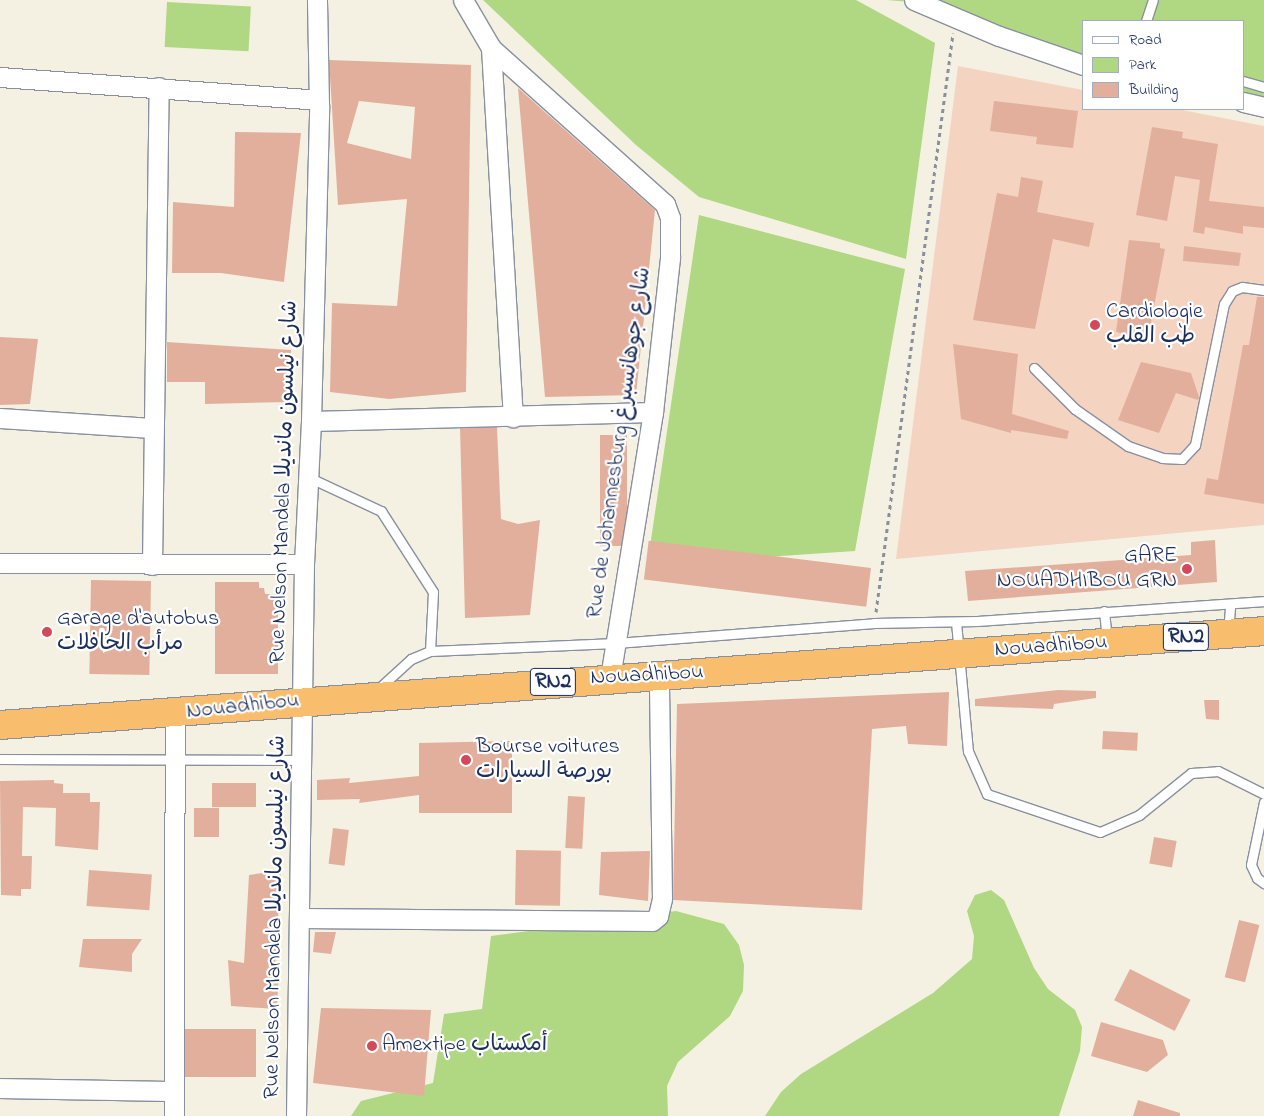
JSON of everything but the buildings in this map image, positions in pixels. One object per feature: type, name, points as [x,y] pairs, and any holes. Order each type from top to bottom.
[{"type":"highway","points":[[1230,634],[1264,620]]},
{"type":"highway","name":"Nouadhibou","points":[[0,725],[175,714],[304,700],[1264,631]]},
{"type":"street","name":"Rue Nelson Mandela شارع نيلسون مانديلا","points":[[296,1116],[301,918],[304,564],[311,421],[318,100],[317,0]]},
{"type":"street","name":"Rue de Johannesburg شارع جوهانسبرغ","points":[[463,0],[491,48],[665,204],[671,239],[653,412],[610,678]]},
{"type":"street","points":[[914,0],[955,18],[1082,65]]},
{"type":"street","points":[[491,48],[514,417]]},
{"type":"street","points":[[0,77],[318,100]]},
{"type":"street","points":[[152,566],[152,428],[159,87]]},
{"type":"street","points":[[1244,102],[1264,107]]},
{"type":"street","points":[[311,421],[653,412]]},
{"type":"street","points":[[0,418],[152,428]]},
{"type":"street","points":[[0,563],[152,566],[304,564]]},
{"type":"street","points":[[301,918],[652,920],[658,916],[662,899],[658,676]]},
{"type":"street","points":[[174,1116],[175,714]]},
{"type":"street","points":[[0,1088],[174,1091]]},
{"type":"lane","points":[[1146,20],[1152,0]]},
{"type":"lane","points":[[1244,81],[1264,87]]},
{"type":"lane","points":[[1034,368],[1075,409],[1128,446],[1162,458],[1182,459],[1194,445],[1224,304],[1232,291],[1242,287],[1264,290]]},
{"type":"lane","points":[[308,477],[381,511],[433,592],[430,651]]},
{"type":"lane","points":[[372,696],[411,659],[430,651],[616,643],[874,623],[956,622],[1104,611],[1230,606],[1264,601]]},
{"type":"lane","points":[[1230,606],[1230,634]]},
{"type":"lane","points":[[1104,611],[1107,643]]},
{"type":"lane","points":[[956,622],[957,654],[968,751],[987,794],[1100,832],[1140,815],[1191,773],[1218,771],[1264,794]]},
{"type":"lane","points":[[0,759],[303,760]]},
{"type":"lane","points":[[1264,802],[1252,865],[1257,878],[1264,883]]},
{"type":"path","points":[[874,623],[955,18]]},
{"type":"shaded area","name":"Cardiologie طب القلب","points":[[958,66],[1082,90],[1082,110],[1182,110],[1264,126],[1264,525],[896,559]]},
{"type":"green space","points":[[483,0],[856,0],[935,43],[906,259],[699,197],[636,145]]},
{"type":"green space","points":[[887,0],[1264,0],[1264,117],[1238,110],[1244,110],[1244,20],[1082,20],[1082,67],[935,4]]},
{"type":"green space","points":[[167,2],[251,6],[249,51],[165,47]]},
{"type":"green space","points":[[699,215],[905,269],[855,551],[662,564],[648,560]]},
{"type":"green space","points":[[991,890],[1004,900],[1034,968],[1048,989],[1075,1010],[1082,1027],[1080,1051],[1059,1116],[765,1116],[781,1092],[801,1074],[933,993],[972,959],[974,936],[967,911],[975,895]]},
{"type":"green space","points":[[676,911],[724,924],[739,945],[744,965],[743,991],[730,1016],[678,1062],[667,1086],[668,1116],[351,1116],[361,1101],[433,1083],[444,1014],[482,1009],[491,936]]},
{"type":"place","name":"Cardiologie طب القلب","points":[[1095,325]]},
{"type":"place","name":"GARE NOUADHIBOU GRN","points":[[1187,569]]},
{"type":"place","name":"Garage d'autobus مرأب الحافلات","points":[[47,632]]},
{"type":"place","name":"Bourse voitures بورصة السيارات","points":[[466,760]]},
{"type":"place","name":"Amextipe أمكستاب","points":[[372,1046]]}]
